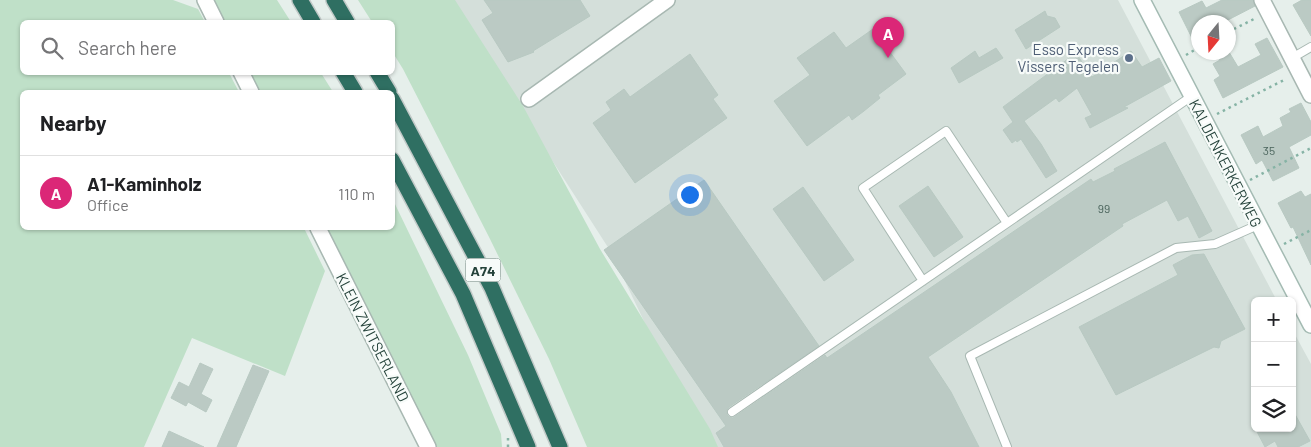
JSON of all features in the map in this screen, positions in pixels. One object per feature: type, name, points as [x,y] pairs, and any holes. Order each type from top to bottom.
[{"type":"highway","points":[[300,0],[312,20]]},
{"type":"highway","points":[[334,0],[346,20]]},
{"type":"highway","points":[[345,75],[354,90]]},
{"type":"highway","points":[[379,75],[388,90]]},
{"type":"highway","name":"A74","points":[[395,105],[492,288],[560,447]]},
{"type":"highway","name":"A74","points":[[395,166],[463,294],[528,447]]},
{"type":"street","points":[[205,0],[215,20]]},
{"type":"street","points":[[529,99],[667,0]]},
{"type":"street","name":"KALDENKERKERWEG","points":[[1142,0],[1311,325]]},
{"type":"street","points":[[1265,6],[1311,95]]},
{"type":"street","points":[[242,75],[250,90]]},
{"type":"street","name":"KLEIN ZWITSERLAND","points":[[319,230],[428,447]]},
{"type":"lane","points":[[1292,58],[1311,47]]},
{"type":"lane","points":[[732,412],[1192,96]]},
{"type":"lane","points":[[923,281],[863,188],[946,131],[1007,223]]},
{"type":"lane","points":[[1007,447],[970,356],[1176,248],[1216,244],[1258,225]]},
{"type":"path","points":[[1236,26],[1265,6]]},
{"type":"path","points":[[1205,121],[1299,72]]},
{"type":"path","points":[[1238,186],[1311,148]]},
{"type":"path","points":[[1272,250],[1311,230]]},
{"type":"shaded area","points":[[449,0],[1118,0],[1275,297],[1251,297],[1251,432],[1296,432],[1296,336],[1311,364],[1311,447],[704,447],[611,252]]},
{"type":"green space","points":[[0,0],[173,0],[198,9],[204,20],[20,20],[20,75],[230,75],[238,90],[20,90],[20,230],[305,230],[325,271],[285,376],[192,338],[144,447],[0,447]]},
{"type":"green space","points":[[215,0],[277,0],[290,20],[223,20],[214,4]]},
{"type":"green space","points":[[358,0],[455,0],[523,106],[600,249],[710,429],[718,447],[587,447],[549,359],[489,237],[395,56],[395,20],[371,20]]},
{"type":"green space","points":[[250,75],[322,75],[332,90],[258,90]]},
{"type":"green space","points":[[395,204],[468,355],[501,434],[502,447],[437,447],[328,230],[395,230]]},
{"type":"building","points":[[484,0],[580,0],[590,16],[534,52],[508,62],[482,20],[493,13]]},
{"type":"building","points":[[1222,0],[1253,0],[1255,6],[1236,16],[1191,15],[1191,36],[1179,12],[1202,1],[1206,8]]},
{"type":"building","points":[[1302,0],[1311,0],[1311,36],[1293,5]]},
{"type":"building","points":[[1045,11],[1047,16],[1055,18],[1060,27],[1026,49],[1015,30]]},
{"type":"building","points":[[873,29],[906,74],[878,95],[880,98],[852,120],[849,115],[807,146],[774,101],[810,75],[797,58],[834,32],[846,48]]},
{"type":"building","points":[[1267,38],[1283,67],[1223,98],[1214,80],[1220,76],[1213,64],[1220,60],[1234,60],[1238,67],[1261,55],[1255,44]]},
{"type":"building","points":[[996,48],[1003,58],[959,83],[951,68],[975,51],[979,58]]},
{"type":"building","points":[[1131,51],[1142,67],[1159,58],[1171,81],[1124,107],[1128,108],[1090,128],[1085,118],[1092,115],[1077,88],[1059,102],[1056,98],[1024,121],[1041,144],[1057,171],[1046,178],[1021,139],[1012,143],[1003,130],[1013,122],[1003,107],[1076,53],[1092,77]]},
{"type":"building","points":[[690,54],[718,95],[713,99],[727,118],[635,183],[593,123],[611,110],[606,102],[624,89],[630,97]]},
{"type":"building","points":[[1301,103],[1311,122],[1311,135],[1289,147],[1299,168],[1273,181],[1262,160],[1256,164],[1241,135],[1258,126],[1263,137],[1283,126],[1280,118],[1291,112],[1289,109]]},
{"type":"building","points":[[1165,142],[1212,231],[1199,238],[1188,216],[1178,221],[1167,200],[1122,224],[1123,226],[928,357],[951,392],[979,447],[724,447],[716,433],[726,426],[604,250],[704,180],[819,346],[729,407],[727,415],[733,418],[825,355],[827,358],[1091,179],[1093,182],[1115,171],[1114,169]]},
{"type":"building","points":[[928,186],[963,237],[934,257],[899,206]]},
{"type":"building","points":[[803,187],[854,260],[824,281],[773,209]]},
{"type":"building","points":[[1301,191],[1305,197],[1311,194],[1311,265],[1293,227],[1291,228],[1278,203]]},
{"type":"building","points":[[1204,254],[1245,329],[1221,341],[1219,348],[1214,347],[1116,395],[1079,327],[1178,275],[1173,265],[1192,255]]},
{"type":"building","points":[[200,363],[213,369],[201,394],[212,400],[206,412],[188,402],[186,406],[171,398],[179,382],[189,387]]},
{"type":"building","points":[[253,365],[269,371],[236,447],[217,447]]},
{"type":"building","points":[[1296,416],[1310,441],[1298,447],[1278,447],[1275,441],[1265,447],[1257,432],[1296,432]]},
{"type":"building","points":[[169,431],[204,447],[162,447]]},
{"type":"place","name":"A1-Kaminholz","points":[[888,58]]},
{"type":"place","name":"Esso Express Vissers Tegelen","points":[[1129,58]]}]
